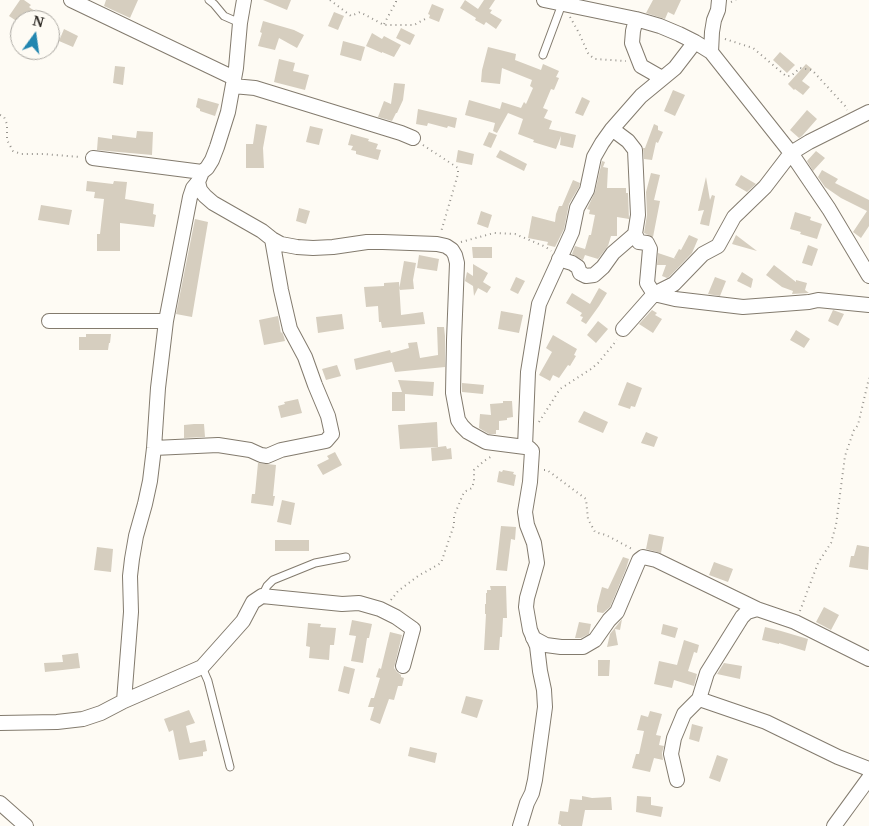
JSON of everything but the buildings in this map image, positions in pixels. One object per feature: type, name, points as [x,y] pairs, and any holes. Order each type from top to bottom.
[{"type":"street","points":[[71,0],[234,82],[413,138]]},
{"type":"street","points":[[124,701],[131,612],[130,576],[136,536],[150,481],[166,321],[190,198],[200,177],[212,160],[228,112],[234,82],[244,0]]},
{"type":"street","points":[[544,0],[636,19],[660,26],[695,42],[711,52],[791,153],[829,209],[869,276]]},
{"type":"street","points":[[711,52],[712,32],[719,0]]},
{"type":"street","points":[[636,19],[632,43],[641,66],[662,78]]},
{"type":"street","points":[[525,447],[528,372],[539,304],[572,232],[577,208],[588,190],[594,157],[612,129],[641,96],[675,68],[695,42]]},
{"type":"street","points":[[623,329],[654,294],[674,284],[703,254],[718,246],[734,218],[765,187],[791,153],[869,112]]},
{"type":"street","points":[[612,129],[628,141],[635,150],[638,215],[635,234],[639,242],[647,243],[650,249],[647,284],[654,294],[675,299],[743,306],[818,300],[869,306]]},
{"type":"street","points":[[93,158],[200,177]]},
{"type":"street","points":[[200,177],[200,190],[213,203],[281,244],[313,248],[367,242],[442,245],[452,250],[455,255],[457,263],[453,393],[456,413],[462,426],[468,432],[486,442],[525,447],[532,451],[525,512],[526,526],[534,543],[537,564],[526,607],[530,630],[537,646],[545,707],[535,780],[520,826]]},
{"type":"street","points":[[559,259],[572,263],[578,267],[580,273],[586,276],[594,275],[603,267],[612,253],[635,234]]},
{"type":"street","points":[[154,448],[218,445],[250,450],[267,456],[282,450],[326,441],[332,434],[328,416],[314,385],[305,357],[290,329],[272,239]]},
{"type":"street","points":[[49,321],[166,321]]},
{"type":"street","points":[[533,638],[546,644],[561,647],[583,647],[595,640],[617,612],[642,557],[656,560],[757,609],[795,622],[869,659]]},
{"type":"street","points":[[0,723],[57,722],[83,719],[101,713],[202,666],[243,621],[253,602],[262,596],[342,604],[358,603],[380,608],[396,616],[414,629],[403,666]]},
{"type":"street","points":[[677,780],[671,754],[674,738],[684,714],[699,699],[707,673],[742,617],[747,612],[757,609]]},
{"type":"street","points":[[699,699],[766,722],[869,770]]},
{"type":"street","points":[[834,826],[869,778]]},
{"type":"street","points":[[0,802],[26,826]]},
{"type":"lane","points":[[209,0],[224,16],[240,22]]},
{"type":"lane","points":[[543,55],[562,4]]},
{"type":"lane","points":[[262,596],[266,586],[273,580],[315,563],[346,557]]},
{"type":"lane","points":[[202,666],[208,681],[230,767]]},
{"type":"path","points":[[330,0],[351,16],[360,12],[384,25],[414,25],[426,19]]},
{"type":"path","points":[[384,25],[396,0]]},
{"type":"path","points":[[562,4],[588,53],[592,57],[595,59],[630,62]]},
{"type":"path","points":[[712,32],[727,40],[754,48],[786,76],[791,76],[800,68],[812,70],[845,106],[850,122]]},
{"type":"path","points":[[0,115],[4,117],[7,124],[7,140],[13,151],[21,154],[93,158]]},
{"type":"path","points":[[413,138],[458,168],[442,245],[494,234],[515,234],[546,247],[559,259]]},
{"type":"path","points":[[535,428],[560,389],[598,363],[623,329]]},
{"type":"path","points":[[795,622],[818,563],[831,543],[836,524],[845,456],[858,424],[869,378]]},
{"type":"path","points":[[380,608],[386,607],[398,591],[441,562],[454,525],[454,516],[464,492],[472,488],[474,470],[506,445]]},
{"type":"path","points":[[531,470],[547,470],[586,499],[588,519],[595,532],[606,535],[639,553],[642,557]]}]
